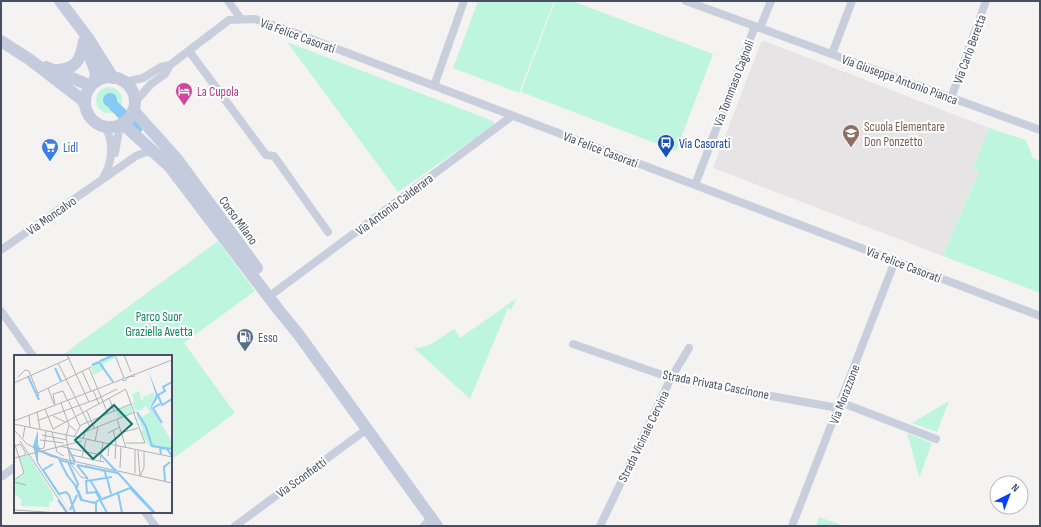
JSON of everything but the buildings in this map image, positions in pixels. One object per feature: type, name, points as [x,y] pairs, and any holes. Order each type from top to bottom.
[{"type":"main road","points":[[60,1],[113,78]]},
{"type":"main road","points":[[74,20],[96,73],[93,85],[87,94],[85,104]]},
{"type":"main road","points":[[1,41],[29,59],[81,99],[92,119],[98,124],[113,127],[121,124],[129,118],[134,106],[133,92],[125,82],[113,78],[103,79],[93,85],[76,80],[29,59]]},
{"type":"main road","points":[[55,70],[67,70],[76,63],[80,57],[84,41]]},
{"type":"main road","name":"Corso Milano","points":[[134,106],[148,128],[177,159],[275,292],[299,335]]},
{"type":"main road","name":"Corso Milano","points":[[121,124],[170,167],[299,335],[367,429],[431,523]]},
{"type":"main road","points":[[170,167],[175,168],[272,294],[275,292]]},
{"type":"street","points":[[228,1],[241,19]]},
{"type":"street","points":[[434,86],[464,1]]},
{"type":"street","name":"Via Giuseppe Antonio Pianca","points":[[686,1],[1040,130]]},
{"type":"street","points":[[758,27],[771,1]]},
{"type":"street","points":[[832,54],[852,1]]},
{"type":"street","name":"Via Carlo Beretta","points":[[951,98],[986,1]]},
{"type":"street","name":"Via Felice Casorati","points":[[125,82],[142,78],[161,67],[170,65],[229,20],[256,19],[1040,316]]},
{"type":"street","name":"Via Tommaso Cagnoli","points":[[695,185],[758,27]]},
{"type":"street","points":[[189,51],[266,156],[274,156],[328,232]]},
{"type":"street","name":"Via Felice Casorati","points":[[134,106],[150,84],[165,74],[170,65]]},
{"type":"street","name":"Via Antonio Calderara","points":[[275,292],[512,116]]},
{"type":"street","name":"Via Moncalvo","points":[[1,250],[104,178],[107,172],[113,143],[121,124]]},
{"type":"street","points":[[104,126],[113,143]]},
{"type":"street","points":[[104,178],[136,156],[146,152],[154,153]]},
{"type":"street","name":"Via Morazzone","points":[[792,526],[895,261]]},
{"type":"street","points":[[1,311],[32,355]]},
{"type":"street","name":"Strada Privata Cascinone","points":[[573,344],[671,378],[839,405],[936,439]]},
{"type":"street","name":"Strada Vicinale Cervina","points":[[600,526],[671,378],[689,348]]},
{"type":"street","name":"Via Sconfietti","points":[[235,526],[367,429]]},
{"type":"street","points":[[1,477],[14,468]]},
{"type":"street","points":[[146,513],[155,526]]},
{"type":"shaded area","name":"Scuola Elementare Don Ponzetto","points":[[765,41],[989,128],[973,168],[979,170],[943,256],[713,168],[761,42]]},
{"type":"green space","points":[[478,1],[554,1],[519,93],[453,68]]},
{"type":"green space","points":[[555,1],[572,1],[713,54],[676,151],[521,92]]},
{"type":"green space","points":[[287,42],[493,121],[494,125],[398,192]]},
{"type":"green space","points":[[109,87],[118,91],[122,100],[118,109],[109,113],[100,109],[96,100],[100,91]]},
{"type":"green space","points":[[989,128],[1026,140],[1033,158],[1040,161],[1040,293],[943,256],[979,171],[973,168]]},
{"type":"green space","name":"Parco Suor Graziella Avetta","points":[[218,241],[255,291],[184,343],[235,413],[172,459],[172,355],[62,355]]},
{"type":"green space","points":[[517,298],[511,310],[508,308],[470,399],[414,348],[420,348],[430,344],[454,329],[460,338]]},
{"type":"green space","points":[[949,401],[937,432],[912,423]]},
{"type":"green space","points":[[907,433],[932,443],[920,476],[919,476]]},
{"type":"green space","points":[[819,517],[844,526],[816,525]]},
{"type":"water","points":[[110,93],[115,95],[117,100],[115,105],[110,107],[105,105],[103,100],[105,95]]},
{"type":"waterway","points":[[114,106],[137,128]]},
{"type":"place","name":"La Cupola","points":[[184,106]]},
{"type":"place","name":"Scuola Elementare Don Ponzetto","points":[[851,148]]},
{"type":"place","name":"Via Casorati","points":[[666,158]]},
{"type":"place","name":"Lidl","points":[[50,162]]},
{"type":"place","name":"Esso","points":[[245,352]]}]
